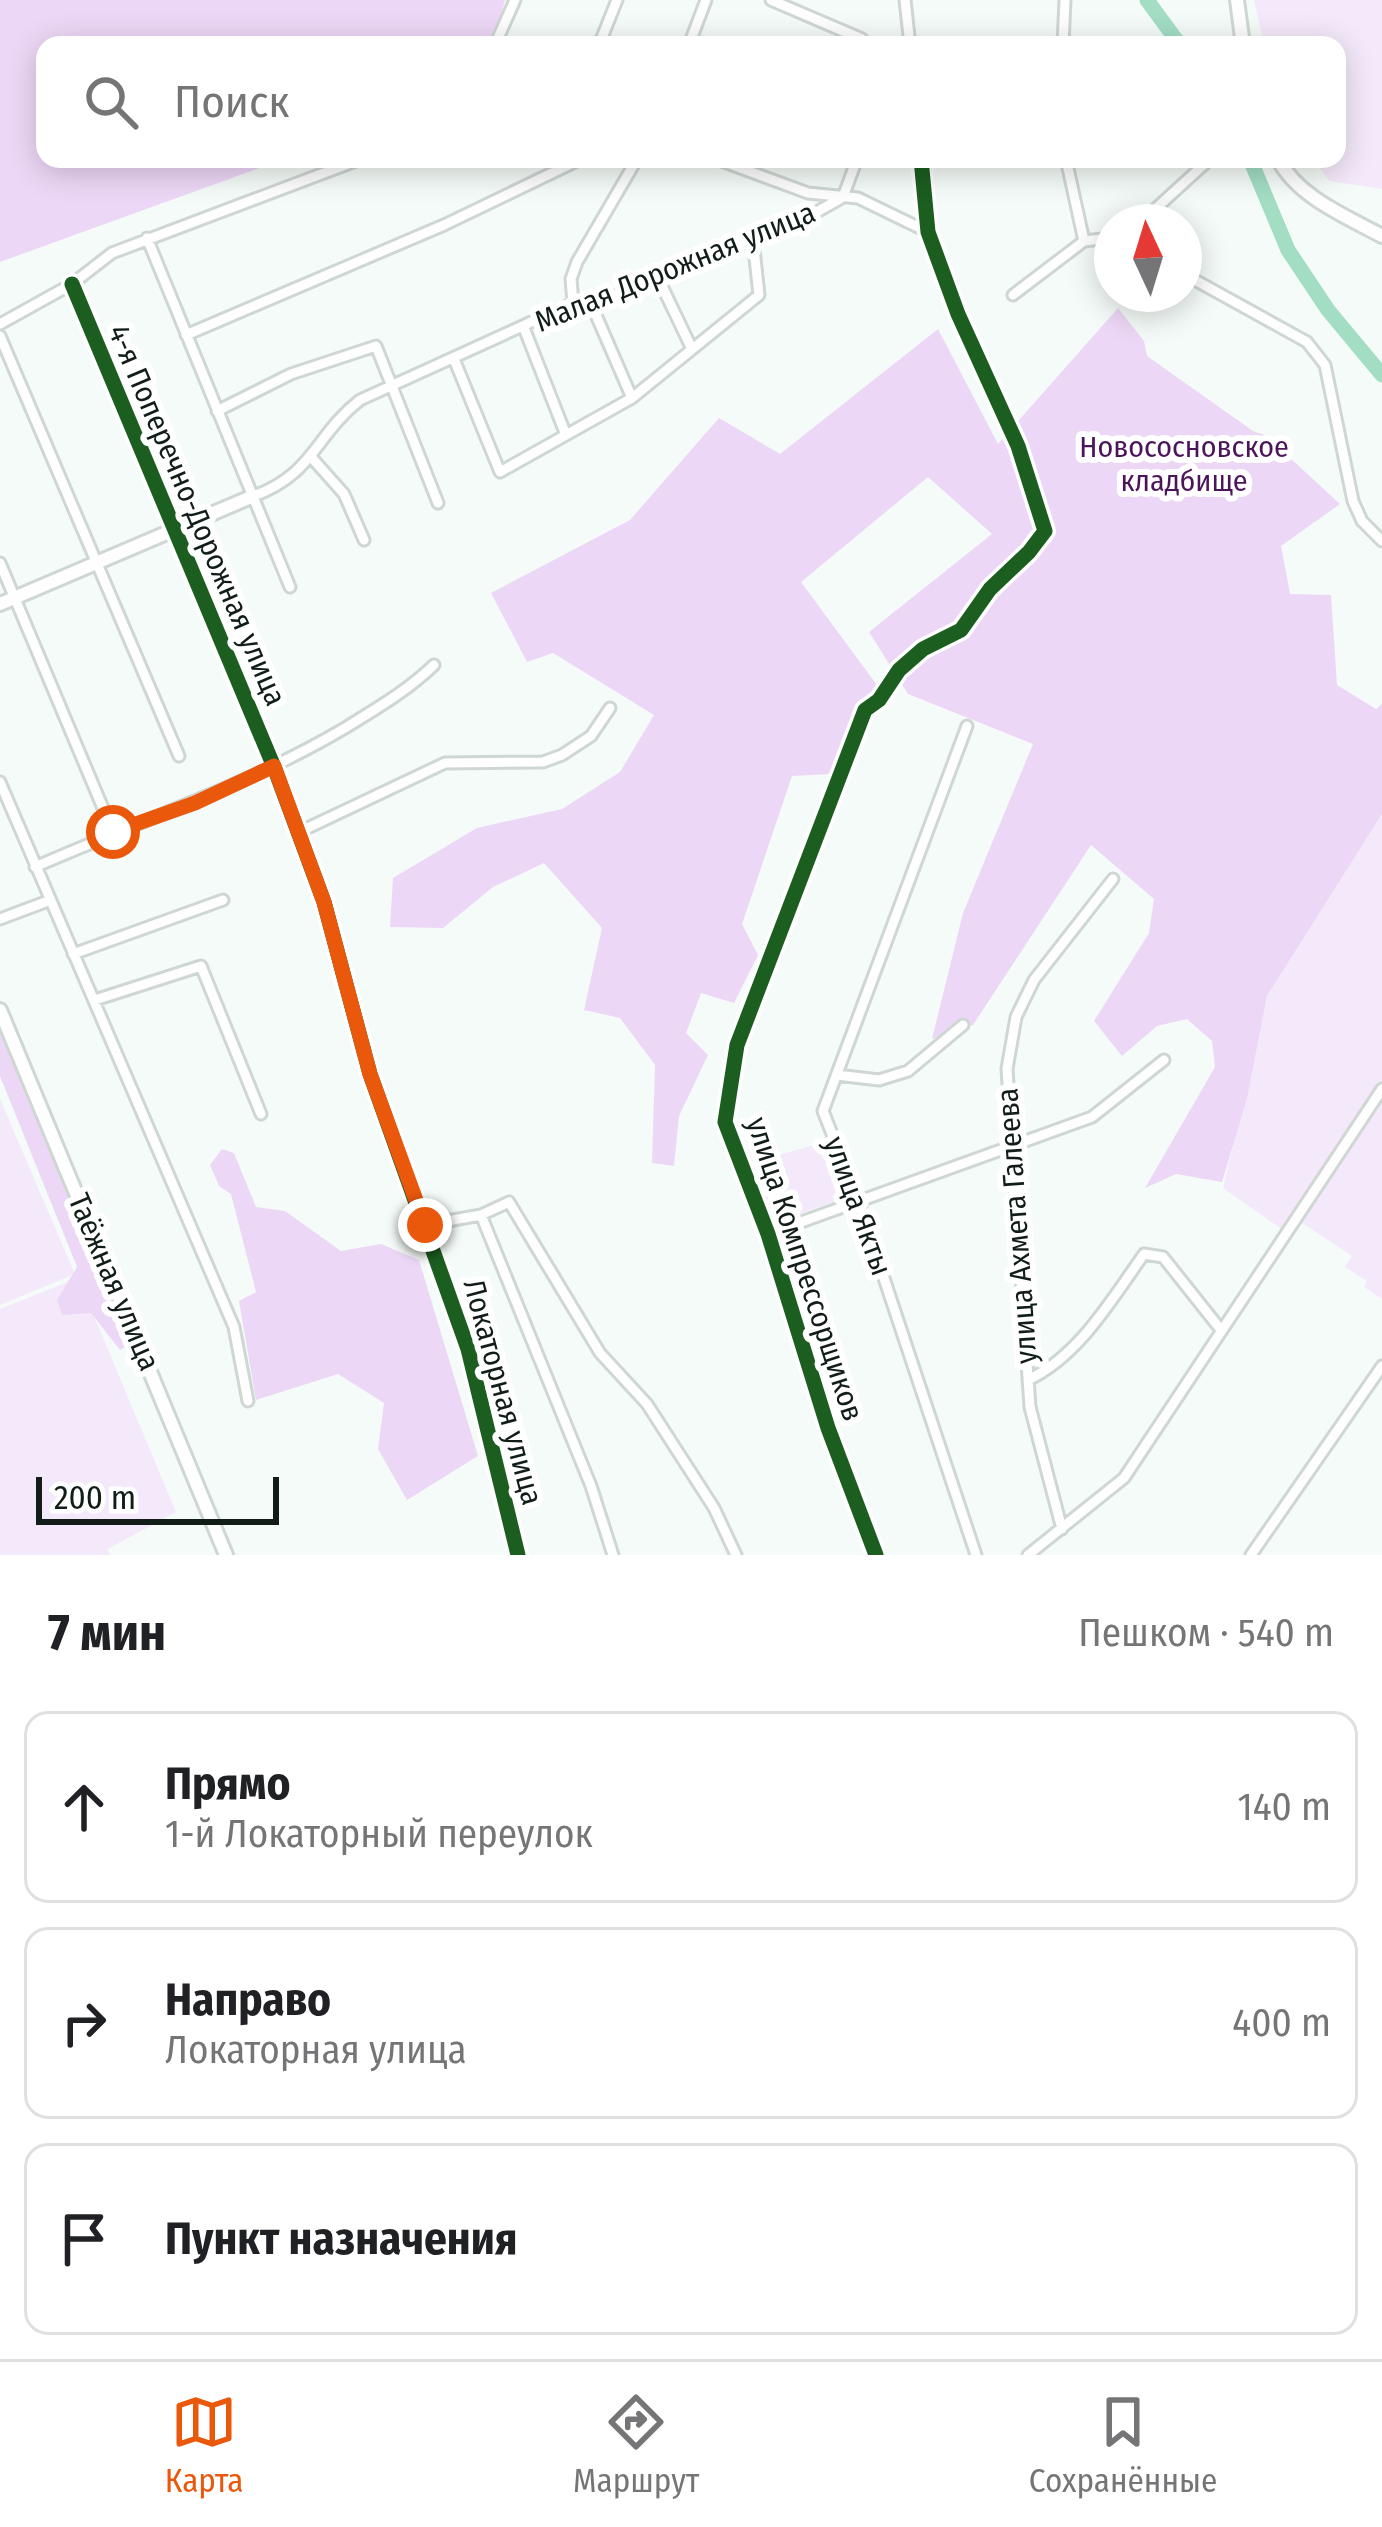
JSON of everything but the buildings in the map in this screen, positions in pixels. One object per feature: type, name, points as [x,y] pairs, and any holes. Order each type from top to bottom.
[{"type":"street","points":[[499,36],[515,0]]},
{"type":"street","points":[[603,36],[617,0]]},
{"type":"street","points":[[692,36],[706,0]]},
{"type":"street","points":[[771,0],[855,36]]},
{"type":"street","points":[[905,0],[909,36]]},
{"type":"street","points":[[1063,36],[1064,0]]},
{"type":"street","points":[[1237,0],[1243,36]]},
{"type":"street","points":[[0,324],[72,284],[112,253],[337,168]]},
{"type":"street","points":[[186,334],[444,225],[562,168]]},
{"type":"street","points":[[573,303],[571,278],[577,262],[632,168]]},
{"type":"street","points":[[740,168],[808,193],[843,197],[854,168]]},
{"type":"street","points":[[922,168],[928,232]]},
{"type":"street","points":[[1068,168],[1084,241]]},
{"type":"street","points":[[1161,204],[1200,168]]},
{"type":"street","points":[[1282,168],[1324,205],[1382,236]]},
{"type":"street","name":"Малая Дорожная улица","points":[[251,497],[278,487],[312,458],[341,415],[391,384],[573,303],[614,296],[659,280],[801,221],[843,197],[858,198],[928,232]]},
{"type":"street","name":"улица Компрессорщиков","points":[[876,1555],[828,1428],[768,1234],[725,1122],[736,1045],[865,710],[923,649],[961,630],[990,590],[1045,531],[1018,446],[958,314],[928,232]]},
{"type":"street","points":[[147,238],[290,587]]},
{"type":"street","points":[[454,358],[500,472],[632,398],[759,296],[752,240]]},
{"type":"street","points":[[1013,295],[1084,241],[1094,240]]},
{"type":"street","points":[[659,280],[691,347]]},
{"type":"street","name":"4-я Поперечно-Дорожная улица","points":[[72,284],[274,766]]},
{"type":"street","points":[[1202,284],[1307,342],[1325,365],[1353,501],[1362,521],[1382,541]]},
{"type":"street","points":[[589,299],[632,398]]},
{"type":"street","points":[[524,328],[566,435]]},
{"type":"street","points":[[0,336],[178,756]]},
{"type":"street","points":[[218,411],[291,374],[376,346],[438,503]]},
{"type":"street","points":[[312,458],[344,494],[364,540]]},
{"type":"street","points":[[0,604],[251,497]]},
{"type":"street","points":[[0,562],[113,832]]},
{"type":"street","points":[[35,867],[274,766],[410,689],[434,665]]},
{"type":"street","points":[[297,833],[445,763],[543,762],[562,755],[591,736],[610,708]]},
{"type":"street","name":"улица Якты","points":[[967,726],[823,1111],[858,1200],[976,1555]]},
{"type":"street","name":"Локаторная улица","points":[[274,766],[324,902],[370,1074],[468,1349],[518,1555]]},
{"type":"street","points":[[0,782],[234,1327],[248,1401]]},
{"type":"street","name":"улица Ахмета Галеева","points":[[1063,1528],[1030,1408],[1007,1069],[1016,1017],[1034,980],[1113,879]]},
{"type":"street","points":[[73,954],[223,900]]},
{"type":"street","points":[[0,919],[48,901]]},
{"type":"street","points":[[95,1000],[201,966],[261,1114]]},
{"type":"street","name":"Таёжная улица","points":[[0,1010],[226,1555]]},
{"type":"street","points":[[837,1075],[879,1080],[908,1071],[963,1024]]},
{"type":"street","points":[[768,1234],[1092,1118],[1164,1060]]},
{"type":"street","points":[[1028,1555],[1124,1478],[1382,1089]]},
{"type":"street","points":[[425,1225],[481,1215],[508,1202],[546,1257],[600,1353],[647,1404],[714,1508],[736,1555]]},
{"type":"street","points":[[481,1215],[591,1486],[613,1555]]},
{"type":"street","points":[[1028,1380],[1052,1369],[1103,1312],[1144,1254],[1163,1257],[1221,1330]]},
{"type":"street","points":[[1251,1555],[1382,1366]]},
{"type":"shaded area","points":[[1254,0],[1382,0],[1382,189],[1329,181],[1320,168],[1346,168],[1346,36],[1262,36]]},
{"type":"shaded area","points":[[1382,814],[1382,1299],[1364,1287],[1367,1281],[1345,1267],[1352,1256],[1299,1221],[1280,1228],[1223,1188],[1267,996]]},
{"type":"shaded area","points":[[0,1099],[75,1274],[0,1305]]},
{"type":"shaded area","points":[[828,1141],[845,1198],[773,1223],[754,1162]]},
{"type":"shaded area","points":[[78,1278],[176,1512],[108,1549],[110,1555],[0,1555],[0,1309]]},
{"type":"green space","points":[[0,0],[505,0],[495,36],[36,36],[36,168],[259,168],[0,262]]},
{"type":"green space","name":"Новососновское кладбище","points":[[1114,312],[1121,312],[1144,341],[1147,356],[1265,435],[1340,504],[1281,546],[1290,594],[1331,595],[1337,685],[1376,709],[1382,704],[1382,814],[1267,996],[1247,1098],[1222,1182],[1176,1174],[1145,1188],[1215,1067],[1212,1041],[1187,1019],[1157,1026],[1122,1056],[1094,1021],[1149,933],[1154,899],[1091,845],[973,1025],[932,1039],[963,913],[1033,744],[908,694],[869,632],[992,534],[928,477],[801,582],[885,696],[864,698],[831,774],[792,776],[742,924],[758,955],[734,1003],[701,993],[686,1033],[708,1055],[679,1116],[674,1166],[652,1163],[655,1065],[620,1018],[584,1010],[602,928],[544,863],[493,887],[443,928],[390,927],[393,878],[477,828],[562,809],[620,772],[654,715],[553,653],[527,662],[491,593],[630,520],[719,418],[780,454],[938,329],[998,444]]},
{"type":"green space","points":[[0,1029],[131,1344],[120,1350],[91,1313],[62,1315],[57,1300],[77,1267],[0,1076]]},
{"type":"green space","points":[[222,1149],[234,1153],[256,1207],[285,1211],[341,1251],[381,1244],[419,1260],[478,1456],[407,1500],[378,1449],[384,1403],[338,1374],[256,1400],[239,1301],[256,1292],[231,1194],[219,1186],[210,1165]]},
{"type":"waterway","points":[[1147,0],[1173,36]]},
{"type":"waterway","points":[[1254,168],[1288,250],[1328,310],[1382,375]]},
{"type":"cycle path","points":[[876,1555],[828,1428],[768,1234],[725,1122],[737,1045],[865,710],[923,649],[961,630],[990,589],[1045,531],[1018,446],[958,314],[928,232],[922,168]]},
{"type":"cycle path","points":[[72,284],[274,767],[324,902],[370,1074],[468,1349],[518,1555]]},
{"type":"route","points":[[113,832],[195,803],[274,766],[324,902],[370,1074],[425,1225]]}]
